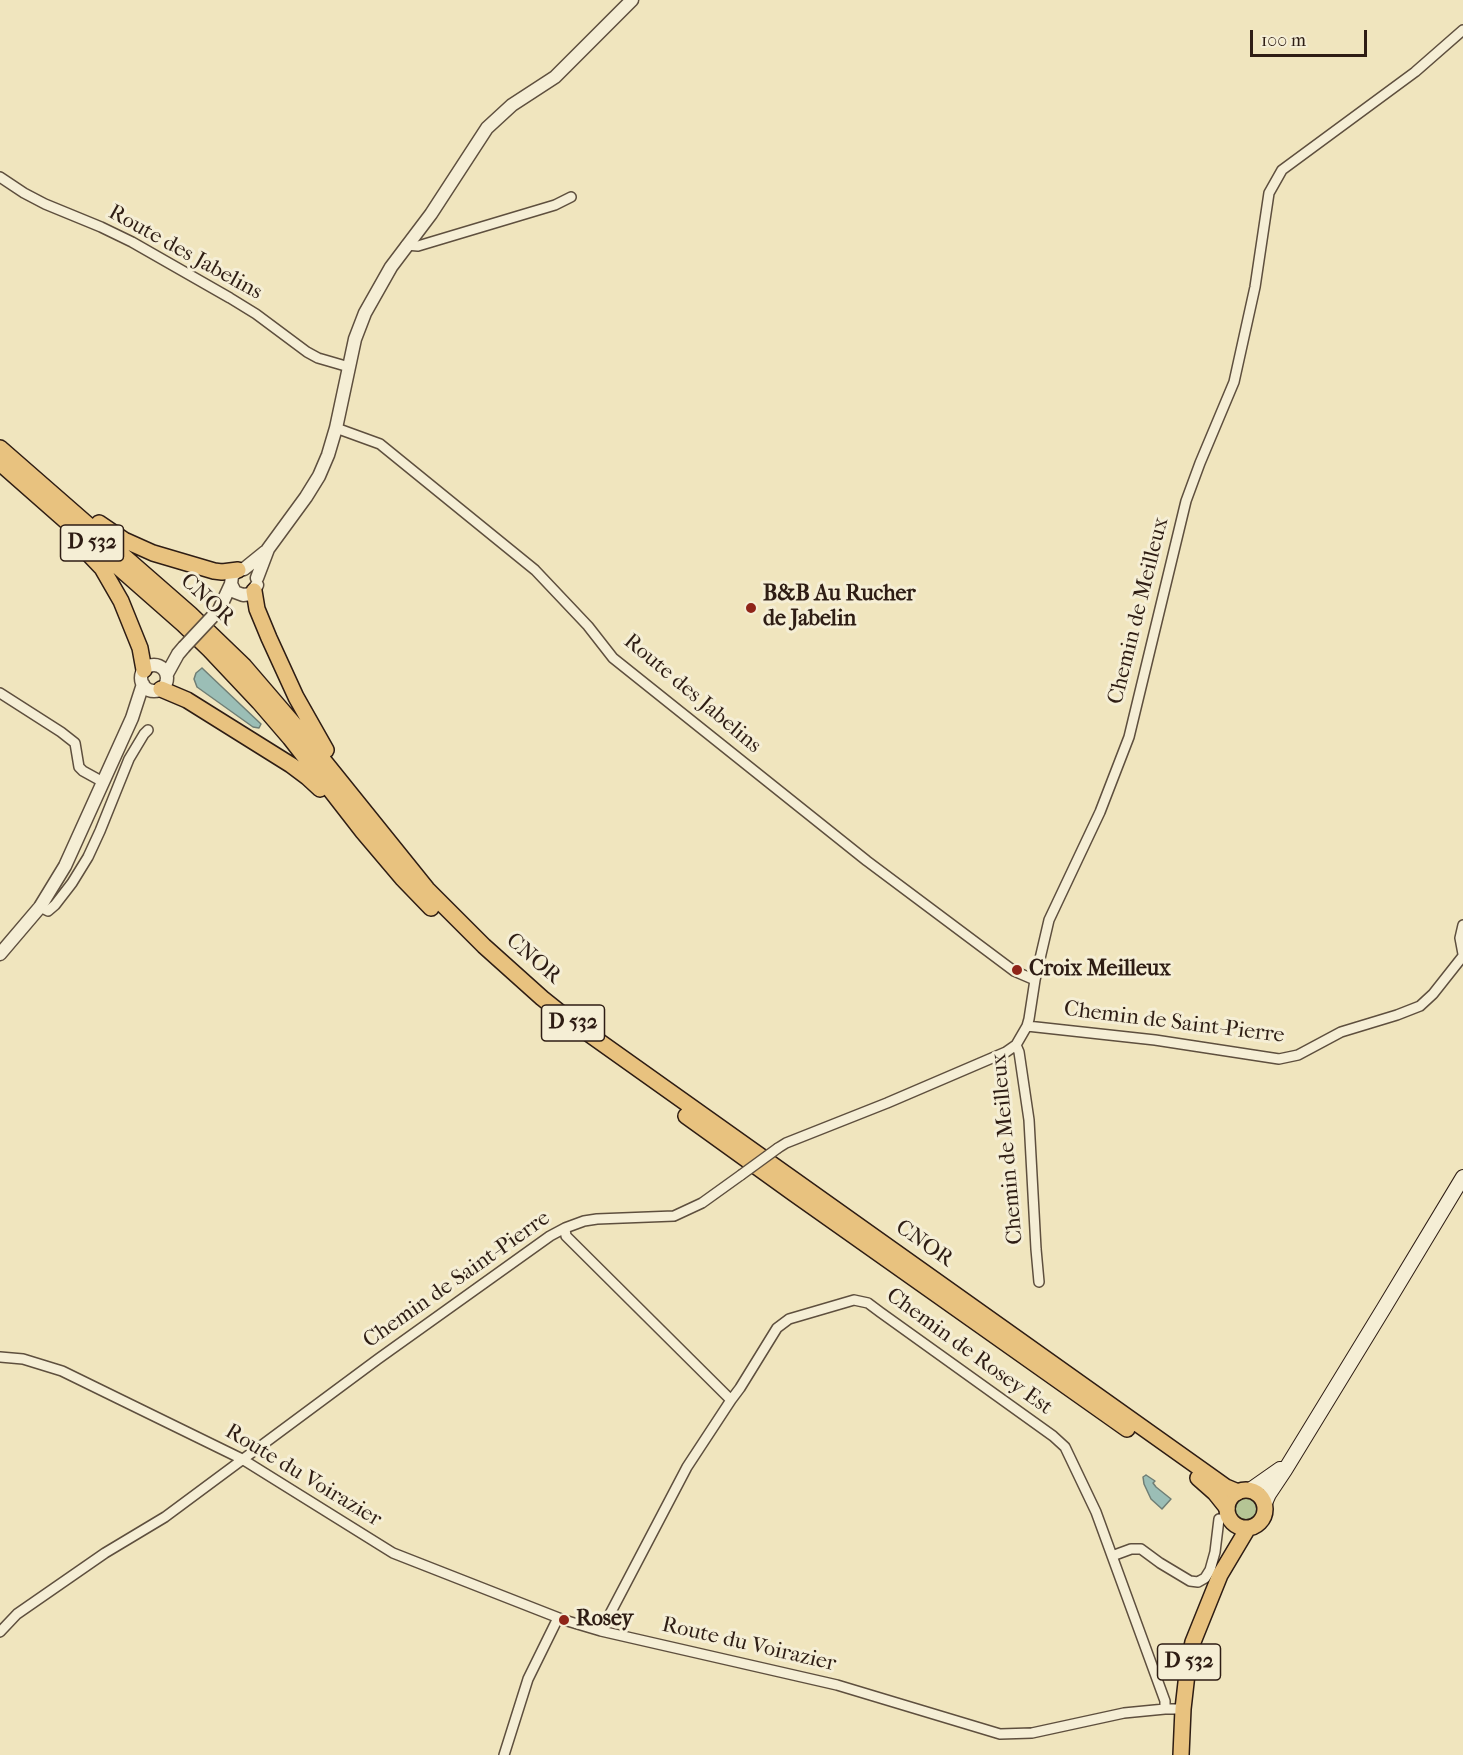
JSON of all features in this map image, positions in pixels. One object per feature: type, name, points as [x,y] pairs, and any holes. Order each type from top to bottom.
[{"type":"main road","points":[[0,443],[90,516],[124,540],[153,553],[191,565],[238,574]]},
{"type":"main road","name":"CNOR","points":[[0,448],[190,614],[244,666],[299,730],[427,889],[451,915],[507,967],[572,1022],[1226,1487],[1244,1491]]},
{"type":"main road","name":"CNOR","points":[[0,463],[183,624],[216,657],[290,738],[402,878],[479,955],[566,1030],[1068,1388],[1200,1479],[1215,1493],[1225,1516]]},
{"type":"main road","points":[[18,478],[102,568],[117,593],[153,673]]},
{"type":"main road","points":[[251,588],[261,619],[296,697],[321,742],[379,830]]},
{"type":"main road","points":[[158,690],[187,700],[307,777],[360,836],[402,878]]},
{"type":"main road","points":[[1296,1452],[1280,1469],[1257,1487],[1244,1491],[1228,1502],[1225,1516],[1241,1527],[1248,1528],[1254,1527],[1263,1519],[1269,1494],[1296,1452],[1463,1177]]},
{"type":"main road","points":[[1384,1308],[1410,1274],[1463,1195]]},
{"type":"main road","points":[[1244,1491],[1257,1493],[1265,1503]]},
{"type":"main road","name":"D 532","points":[[1181,1755],[1188,1665],[1193,1642],[1220,1575],[1230,1535],[1225,1516]]},
{"type":"main road","name":"D 532","points":[[1220,1575],[1248,1528]]},
{"type":"street","points":[[216,612],[251,588],[268,549],[319,476],[336,428],[355,339],[365,313],[386,274],[431,214],[487,128],[512,105],[555,77],[632,0]]},
{"type":"street","name":"Chemin de Meilleux","points":[[1040,1282],[1029,1120],[1016,1045],[1027,1026],[1049,920],[1100,812],[1129,737],[1186,501],[1234,382],[1255,287],[1269,193],[1282,170],[1415,72],[1463,30]]},
{"type":"street","name":"Route des Jabelins","points":[[0,177],[45,204],[132,242],[256,314],[318,358],[349,367]]},
{"type":"street","points":[[406,245],[418,246],[555,205],[571,197]]},
{"type":"street","name":"Route des Jabelins","points":[[336,428],[380,444],[535,570],[588,626],[613,658],[867,861],[1014,971],[1035,980]]},
{"type":"street","points":[[158,690],[146,688],[153,673],[181,650],[216,612],[238,574],[268,549]]},
{"type":"street","points":[[238,574],[252,572],[251,588]]},
{"type":"street","points":[[238,574],[235,592],[251,588]]},
{"type":"street","points":[[132,718],[167,683],[153,673]]},
{"type":"street","points":[[0,954],[39,907],[65,866],[153,673]]},
{"type":"street","points":[[0,693],[75,743],[79,767],[103,782]]},
{"type":"street","points":[[39,907],[48,911],[72,883],[100,831],[129,759],[148,730]]},
{"type":"street","points":[[1463,925],[1461,939],[1463,955]]},
{"type":"street","name":"Chemin de Saint-Pierre","points":[[1027,1026],[1155,1040],[1279,1059],[1298,1055],[1341,1032],[1420,1006],[1433,994],[1463,955]]},
{"type":"street","name":"Chemin de Saint-Pierre","points":[[0,1632],[17,1614],[105,1553],[165,1518],[387,1352],[550,1236],[565,1228],[597,1219],[674,1216],[702,1203],[786,1143],[887,1103],[1006,1052],[1016,1045]]},
{"type":"street","points":[[565,1228],[566,1236],[731,1400]]},
{"type":"street","name":"Chemin de Rosey Est","points":[[601,1631],[687,1467],[777,1328],[785,1321],[854,1300],[868,1304],[1061,1443],[1096,1512],[1165,1701],[1165,1709]]},
{"type":"street","name":"Route du Voirazier","points":[[0,1357],[23,1359],[62,1371],[242,1459],[393,1553],[558,1618],[601,1631],[837,1684],[1000,1734],[1032,1733],[1124,1713],[1183,1709]]},
{"type":"street","points":[[1112,1556],[1131,1548],[1141,1549],[1190,1581],[1198,1582],[1205,1578],[1210,1570],[1225,1516]]},
{"type":"street","points":[[504,1755],[528,1679],[558,1618]]},
{"type":"green space","points":[[1247,1496],[1256,1500],[1260,1509],[1256,1518],[1247,1522],[1238,1518],[1234,1509],[1238,1500]]},
{"type":"water","points":[[202,668],[261,724],[259,728],[253,727],[197,687],[194,679],[196,673]]},
{"type":"water","points":[[1146,1475],[1155,1481],[1153,1483],[1156,1487],[1171,1499],[1162,1509],[1151,1499],[1144,1484],[1143,1477]]},
{"type":"place","name":"B&B Au Rucher de Jabelin","points":[[751,608]]},
{"type":"place","name":"Croix Meilleux","points":[[1017,970]]},
{"type":"place","name":"Rosey","points":[[564,1620]]}]
